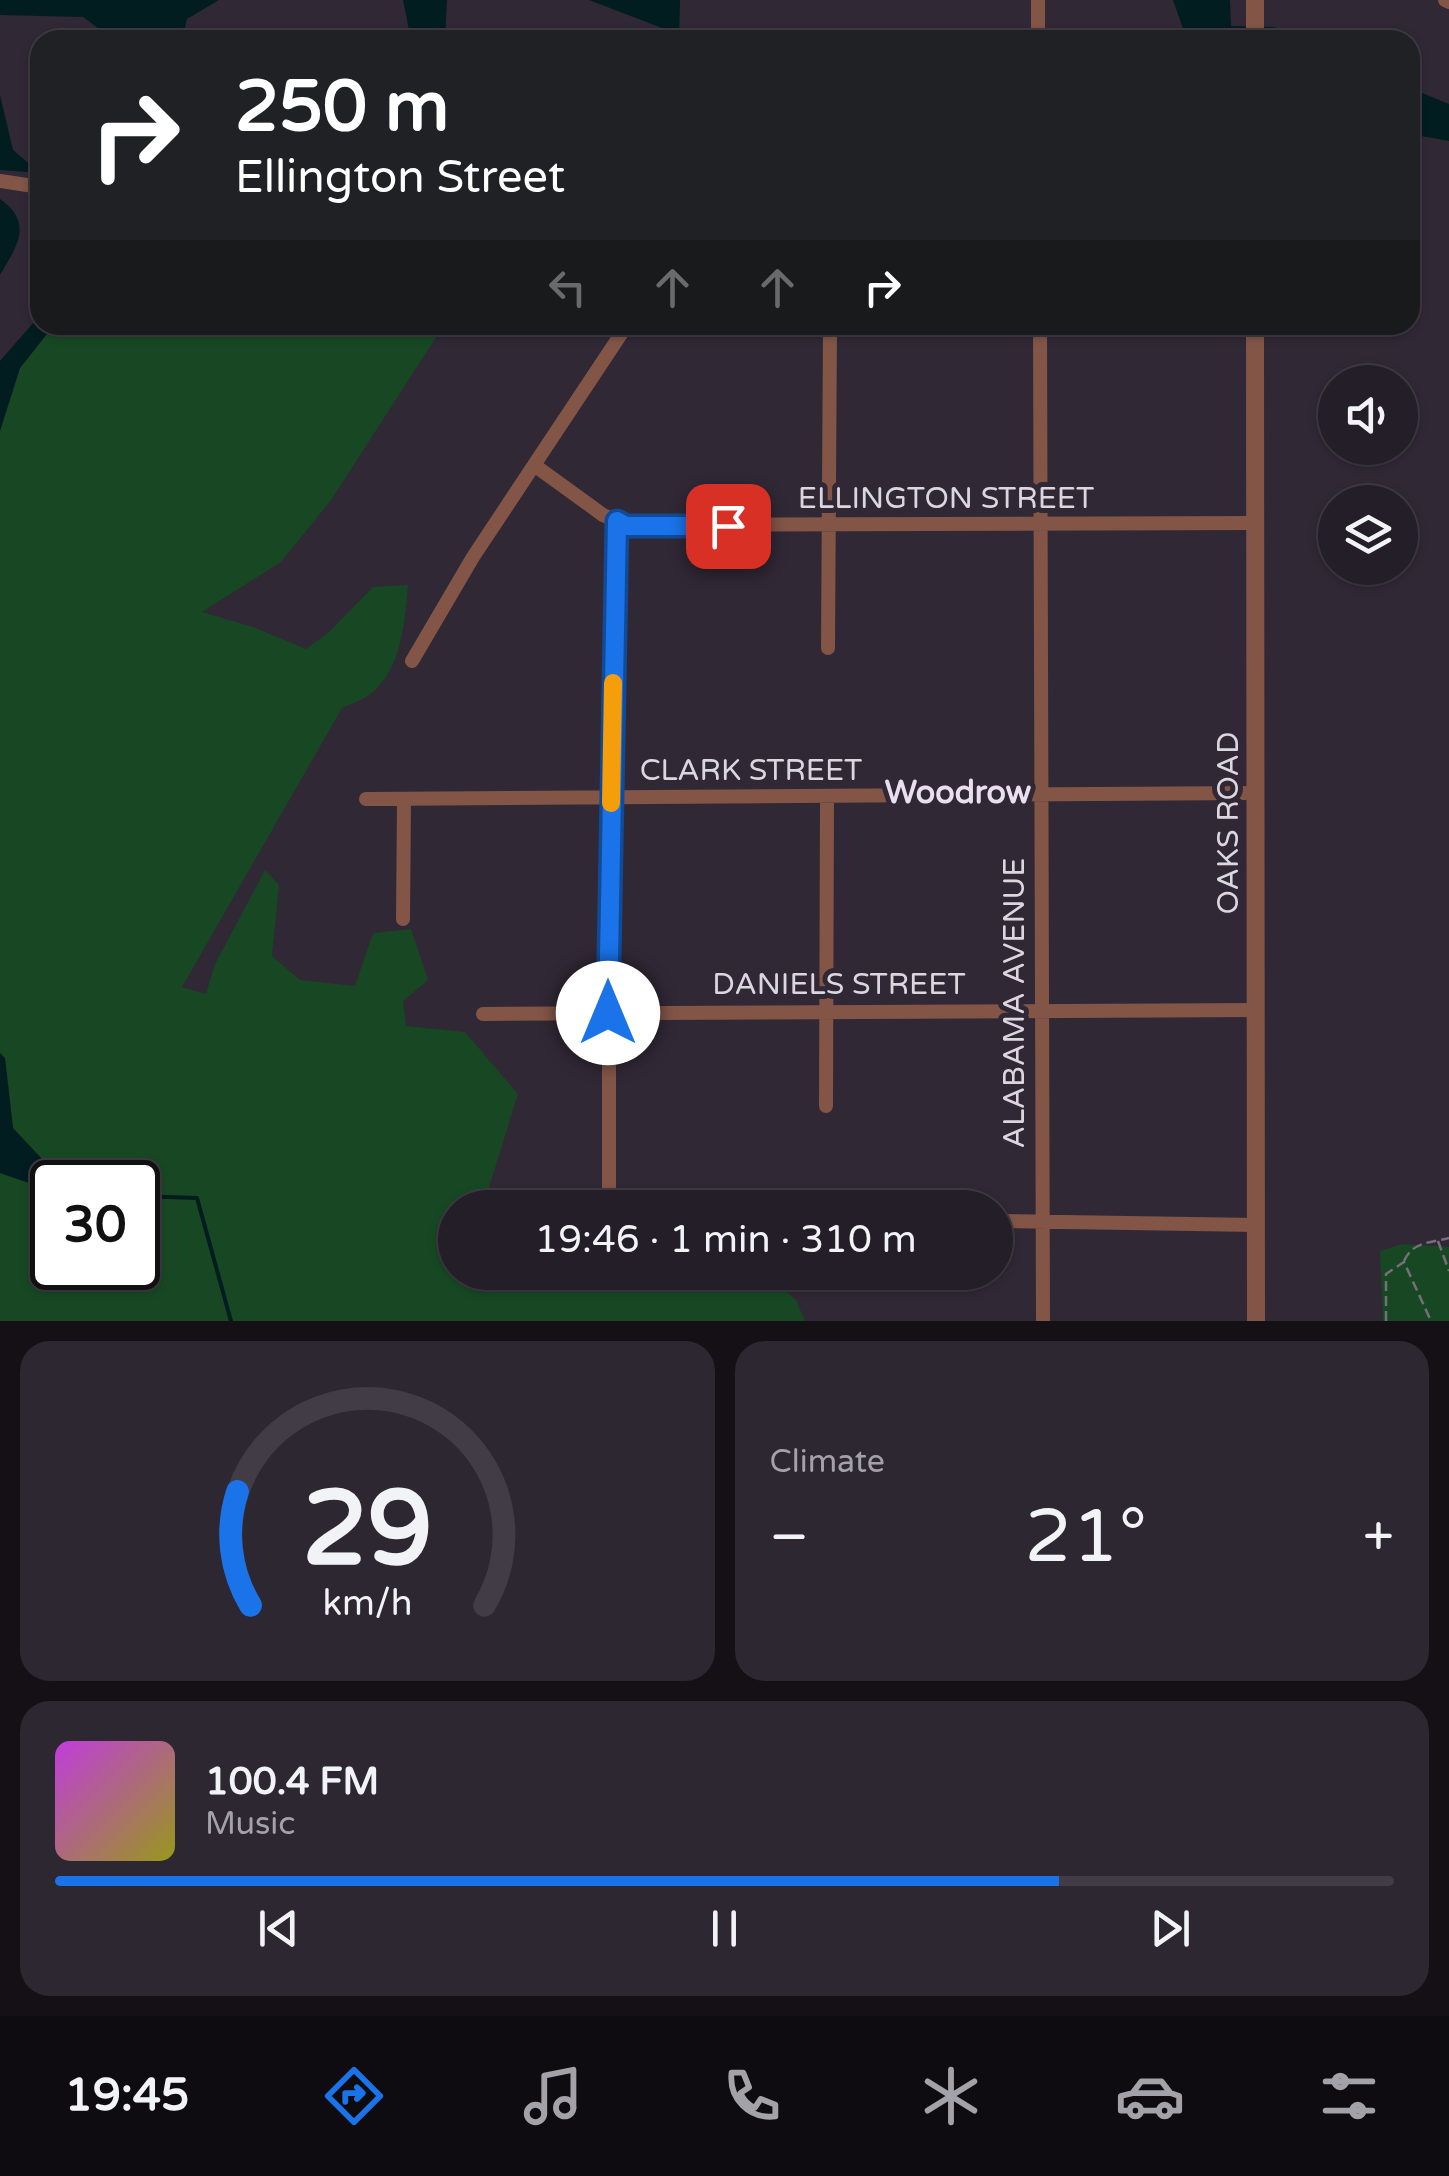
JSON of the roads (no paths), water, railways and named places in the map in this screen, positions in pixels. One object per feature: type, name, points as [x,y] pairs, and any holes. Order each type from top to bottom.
[{"type":"street","points":[[1038,0],[1038,30]]},
{"type":"street","points":[[1254,0],[1255,30]]},
{"type":"street","points":[[0,181],[30,186]]},
{"type":"street","points":[[412,661],[464,572],[620,335]]},
{"type":"street","points":[[828,648],[830,335]]},
{"type":"street","name":"ALABAMA AVENUE","points":[[1040,335],[1042,1321]]},
{"type":"street","name":"OAKS ROAD","points":[[1255,335],[1256,1321]]},
{"type":"street","name":"ELLINGTON STREET","points":[[534,465],[626,526],[1255,523]]},
{"type":"street","points":[[608,1190],[617,521]]},
{"type":"street","name":"CLARK STREET","points":[[366,799],[1256,793]]},
{"type":"street","points":[[826,1106],[827,798]]},
{"type":"street","points":[[403,920],[404,799]]},
{"type":"street","name":"DANIELS STREET","points":[[483,1014],[1256,1010]]},
{"type":"street","points":[[1013,1221],[1256,1225]]},
{"type":"waterway","points":[[160,1197],[197,1198],[231,1321]]},
{"type":"district","name":"Woodrow","points":[[958,793]]}]
